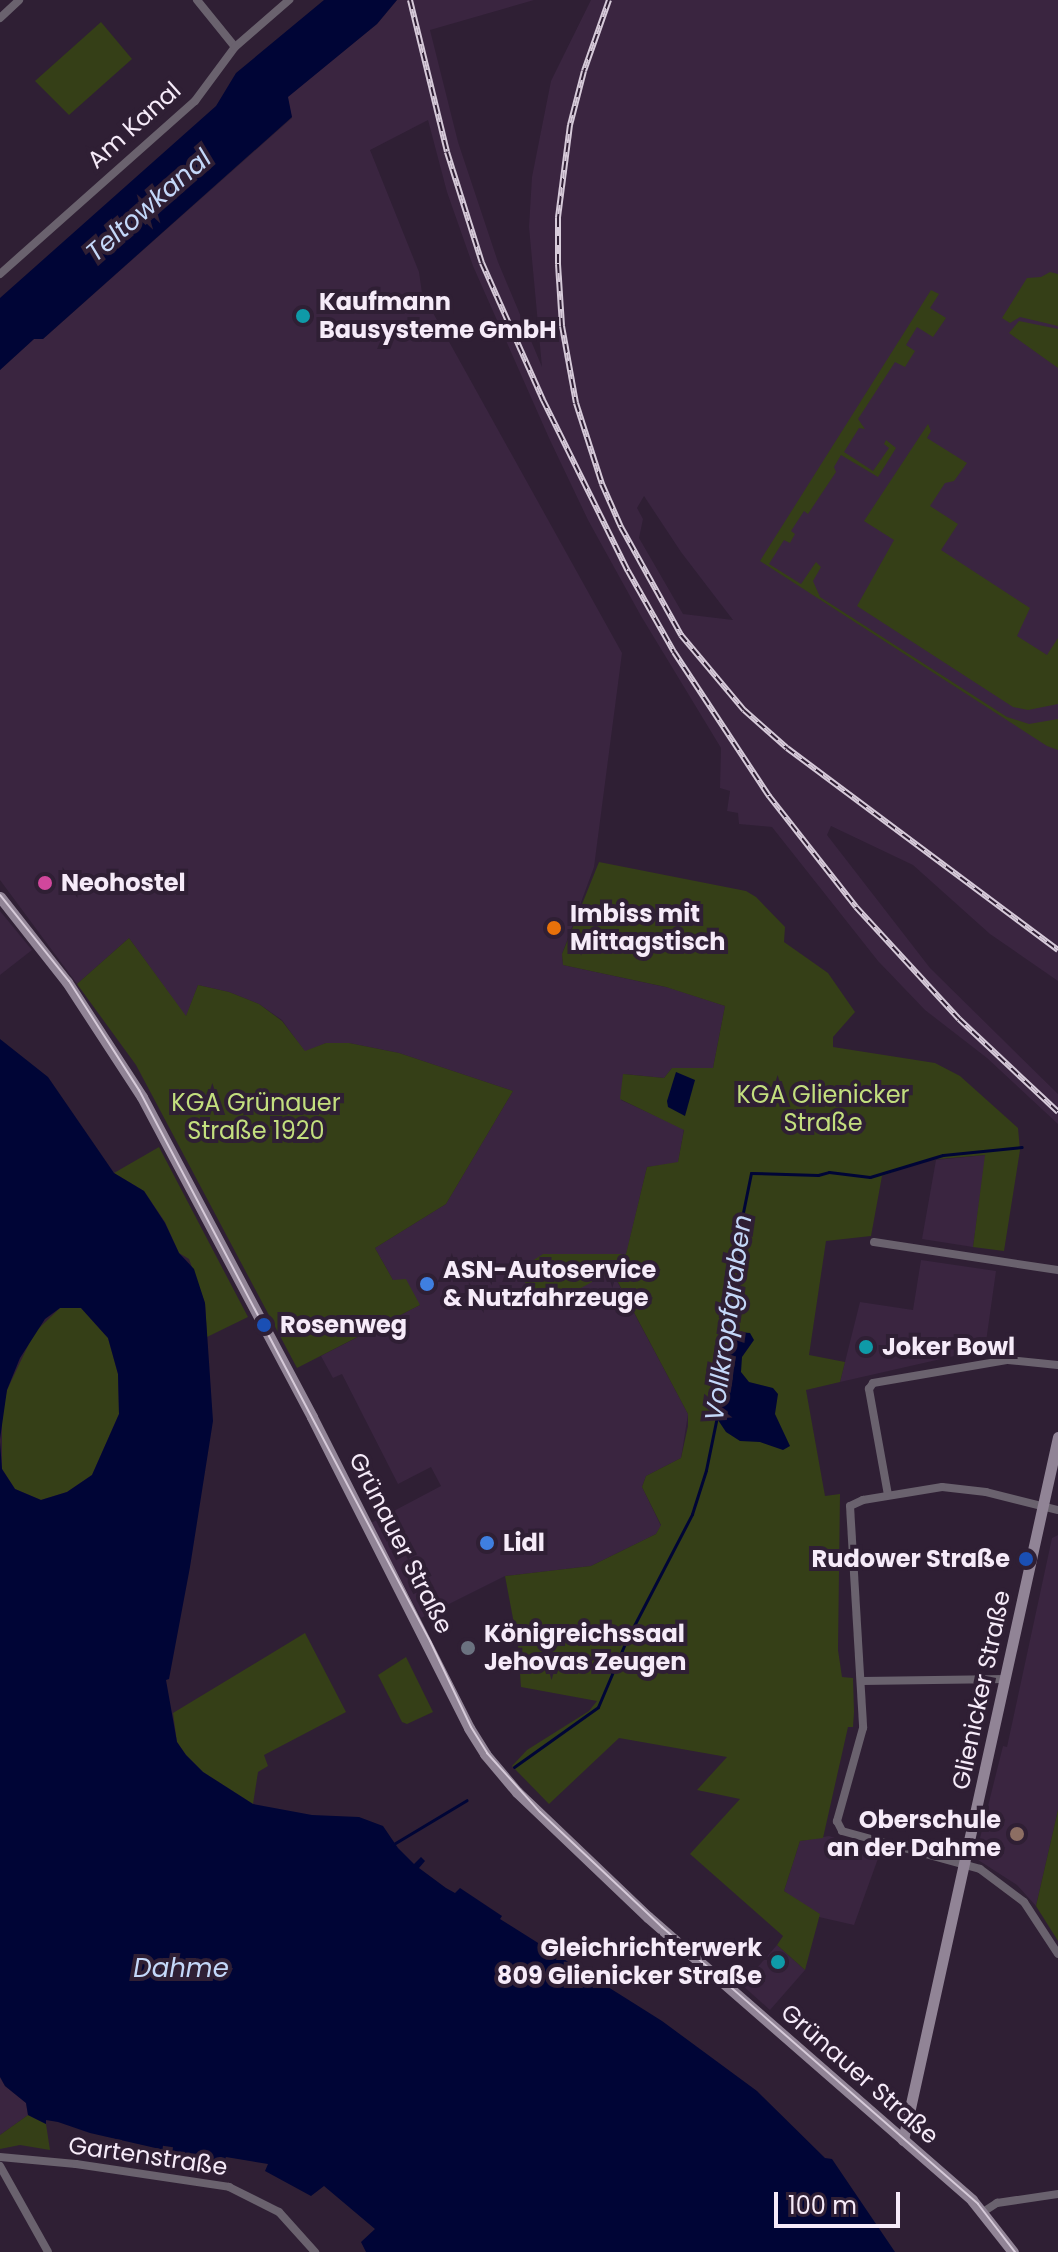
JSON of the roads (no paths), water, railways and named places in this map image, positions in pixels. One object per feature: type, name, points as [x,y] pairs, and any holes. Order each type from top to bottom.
[{"type":"main road","name":"Grünauer Straße","points":[[0,897],[67,982],[142,1097],[485,1754],[517,1792],[648,1917],[983,2212],[1013,2252]]},
{"type":"main road","name":"Glienicker Straße","points":[[903,2140],[1058,1437]]},
{"type":"street","points":[[0,18],[19,0]]},
{"type":"street","points":[[197,0],[235,47]]},
{"type":"street","name":"Am Kanal","points":[[0,274],[195,101],[235,47],[289,0]]},
{"type":"street","points":[[874,1242],[1058,1270]]},
{"type":"street","points":[[888,1495],[869,1389],[873,1383],[1008,1360],[1058,1365]]},
{"type":"street","points":[[1058,1510],[952,1487],[888,1495],[854,1502],[850,1506],[862,1681],[862,1738],[838,1827],[884,1844],[980,1869],[1024,1902],[1058,1954]]},
{"type":"street","points":[[862,1681],[1006,1679]]},
{"type":"street","name":"Gartenstraße","points":[[0,2157],[76,2164],[229,2187],[279,2212],[315,2252]]},
{"type":"street","points":[[0,2166],[48,2252]]},
{"type":"street","points":[[983,2212],[997,2203],[1058,2194]]},
{"type":"water","name":"Teltowkanal","points":[[324,0],[397,0],[377,24],[288,97],[292,117],[43,339],[34,339],[0,370],[0,298],[216,106],[236,73]]},
{"type":"water","name":"Dahme","points":[[0,1039],[48,1077],[114,1173],[144,1191],[165,1223],[179,1253],[194,1269],[205,1303],[213,1421],[190,1567],[169,1679],[166,1680],[177,1742],[186,1755],[203,1772],[253,1804],[312,1815],[359,1817],[383,1826],[414,1864],[421,1857],[425,1861],[419,1868],[446,1888],[455,1893],[460,1888],[502,1916],[500,1919],[662,2021],[757,2091],[825,2158],[832,2159],[895,2252],[366,2252],[361,2242],[375,2229],[324,2186],[311,2196],[265,2171],[268,2164],[226,2157],[224,2161],[199,2158],[90,2133],[58,2122],[46,2120],[46,2124],[28,2115],[26,2103],[5,2086],[0,2077],[0,1442],[2,1469],[15,1489],[41,1500],[67,1492],[92,1475],[119,1414],[118,1374],[108,1338],[81,1308],[60,1308],[45,1319],[20,1358],[7,1390],[0,1439]]},
{"type":"water","points":[[676,1072],[695,1080],[685,1116],[668,1107]]},
{"type":"water","points":[[738,1332],[750,1333],[754,1340],[742,1357],[741,1372],[749,1382],[773,1388],[778,1394],[775,1414],[790,1446],[783,1450],[760,1442],[740,1441],[726,1432],[718,1420],[729,1341]]},
{"type":"waterway","name":"Vollkropfgraben","points":[[725,1371],[739,1278],[738,1237],[751,1173],[818,1175],[829,1172],[870,1177],[943,1155],[1022,1147]]},
{"type":"waterway","name":"Vollkropfgraben","points":[[721,1394],[724,1378]]},
{"type":"waterway","name":"Vollkropfgraben","points":[[514,1767],[598,1707],[626,1641],[692,1514],[706,1470],[720,1402]]},
{"type":"waterway","name":"Vollkropfgraben","points":[[392,1845],[467,1800]]},
{"type":"tram line","points":[[0,895],[69,981],[139,1090],[487,1753],[540,1812],[662,1927],[978,2204],[1015,2252]]},
{"type":"railway","points":[[410,0],[447,152],[482,263],[543,400],[628,571],[674,652],[769,796],[856,907],[959,1019],[1058,1112]]},
{"type":"railway","points":[[609,0],[584,71],[570,125],[558,218],[558,264],[562,326],[576,403],[602,484],[621,527],[681,635],[744,710],[787,748],[1058,950]]},
{"type":"place","name":"Kaufmann Bausysteme GmbH","points":[[303,316]]},
{"type":"place","name":"Neohostel","points":[[45,883]]},
{"type":"place","name":"Imbiss mit Mittagstisch","points":[[554,928]]},
{"type":"place","name":"ASN-Autoservice & Nutzfahrzeuge","points":[[427,1284]]},
{"type":"place","name":"Rosenweg","points":[[264,1325]]},
{"type":"place","name":"Joker Bowl","points":[[866,1347]]},
{"type":"place","name":"Lidl","points":[[487,1543]]},
{"type":"place","name":"Rudower Straße","points":[[1026,1559]]},
{"type":"place","name":"Königreichssaal Jehovas Zeugen","points":[[468,1648]]},
{"type":"place","name":"Oberschule an der Dahme","points":[[1017,1834]]},
{"type":"place","name":"Gleichrichterwerk 809 Glienicker Straße","points":[[778,1962]]},
{"type":"park label","name":"KGA Glienicker Straße","points":[[823,1109]]},
{"type":"park label","name":"KGA Grünauer Straße 1920","points":[[256,1117]]}]
